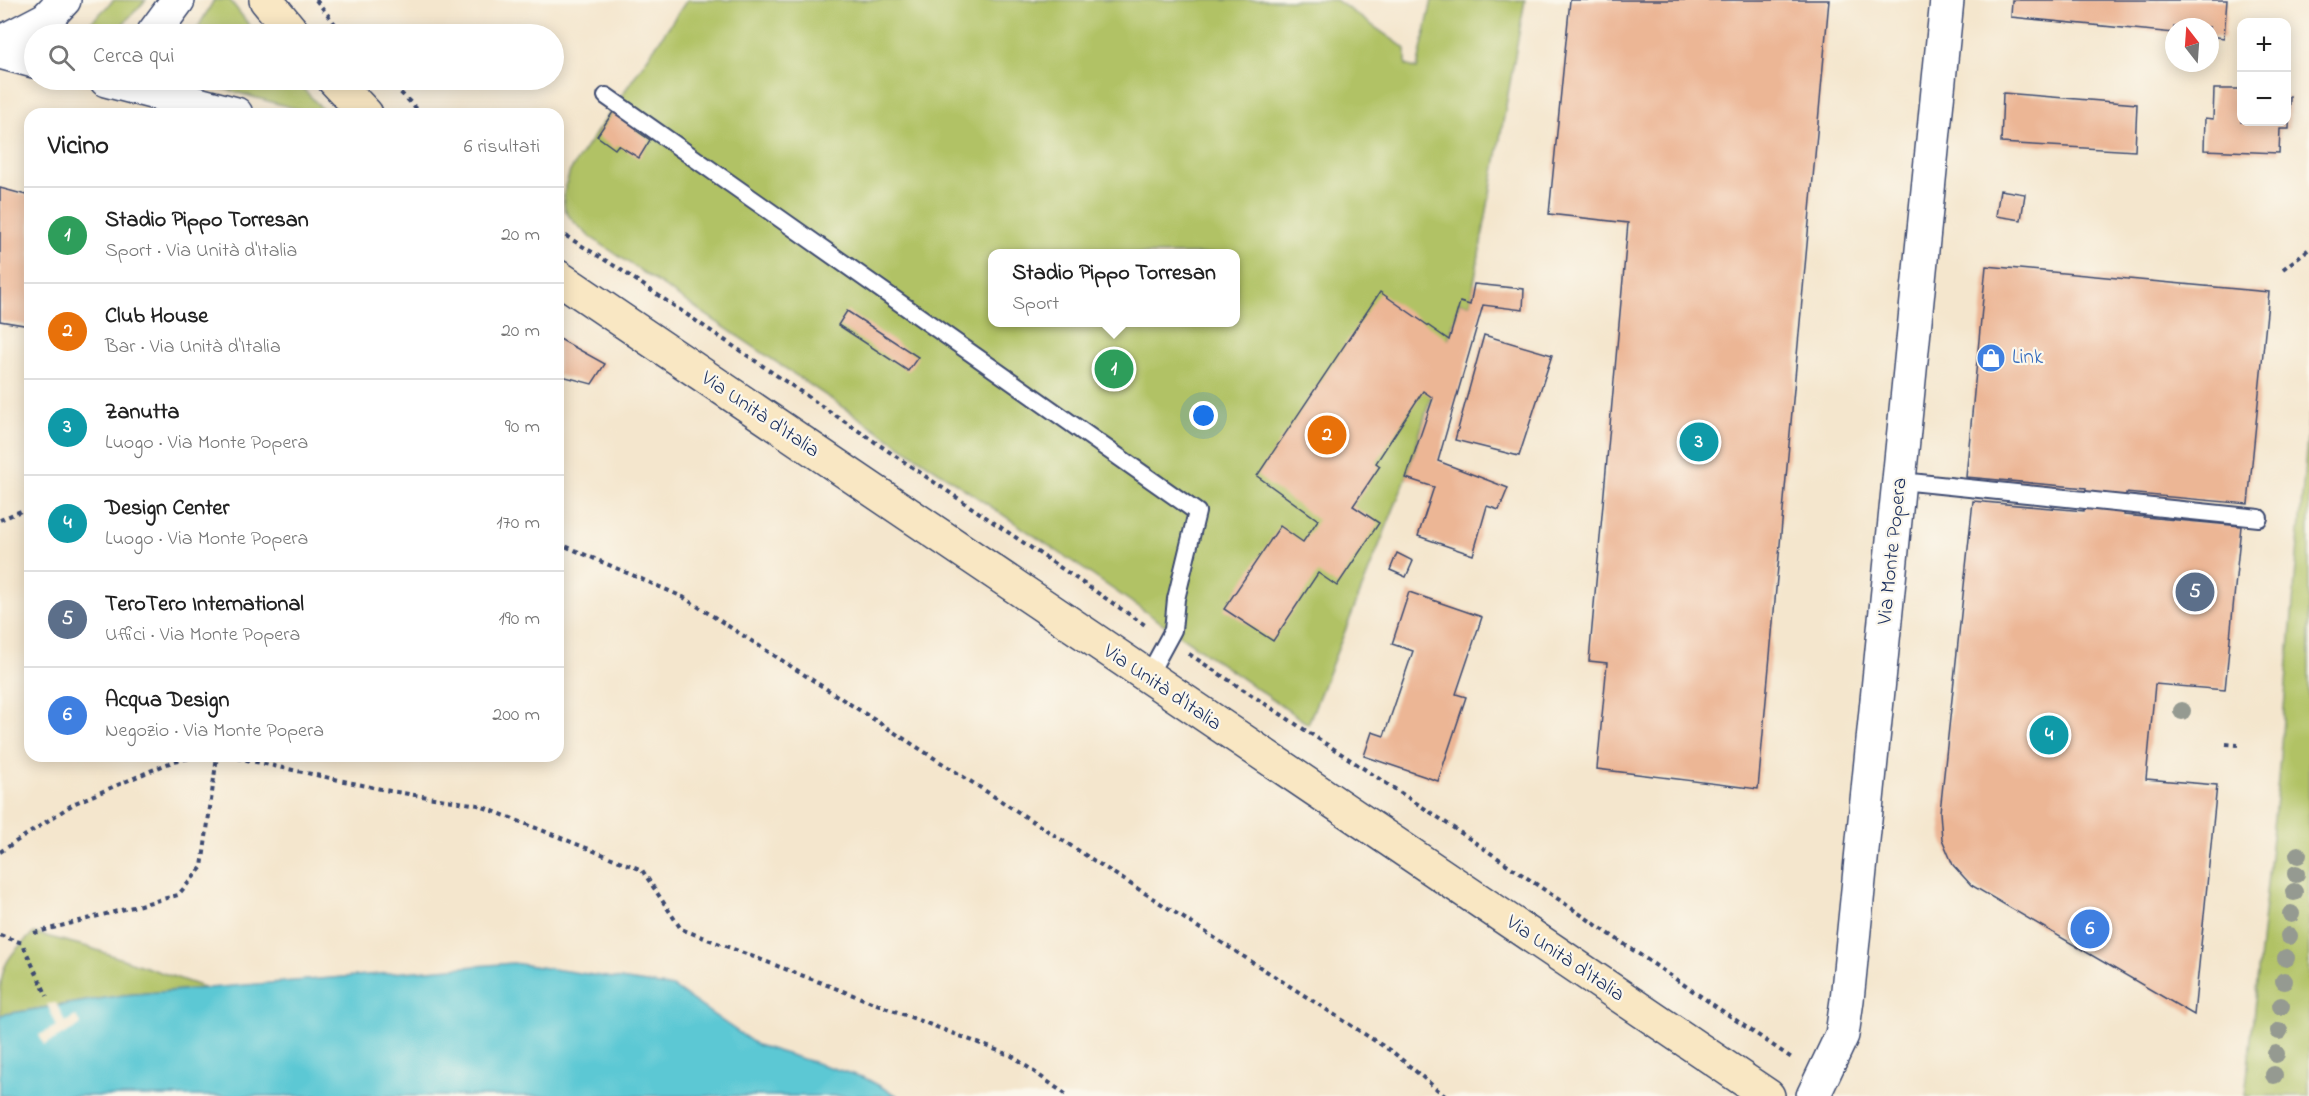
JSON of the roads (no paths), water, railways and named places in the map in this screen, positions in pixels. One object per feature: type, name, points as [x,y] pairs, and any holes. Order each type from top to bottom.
[{"type":"main road","points":[[266,0],[286,24]]},
{"type":"main road","points":[[343,90],[360,108]]},
{"type":"main road","name":"Via Unità d'Italia","points":[[564,281],[1768,1096]]},
{"type":"street","points":[[36,24],[46,19],[64,0]]},
{"type":"street","points":[[160,24],[178,0]]},
{"type":"street","name":"Via Monte Popera","points":[[1818,1088],[1842,1035],[1848,1000],[1947,0]]},
{"type":"street","points":[[0,43],[24,30]]},
{"type":"street","points":[[0,52],[24,58]]},
{"type":"street","points":[[149,90],[214,108]]},
{"type":"lane","points":[[606,96],[1197,512],[1176,599],[1173,630],[1148,678]]},
{"type":"lane","points":[[1901,481],[2259,518]]},
{"type":"water","points":[[513,963],[673,987],[757,1045],[865,1078],[898,1096],[0,1096],[0,1015],[124,995]]},
{"type":"place","name":"Link","points":[[1991,358]]},
{"type":"place","name":"Stadio Pippo Torresan","points":[[1114,369]]},
{"type":"place","name":"Club House","points":[[1327,435]]},
{"type":"place","name":"Zanutta","points":[[1699,442]]},
{"type":"place","name":"TeroTero International","points":[[2195,592]]},
{"type":"place","name":"Design Center","points":[[2049,735]]},
{"type":"place","name":"Acqua Design","points":[[2090,929]]}]
